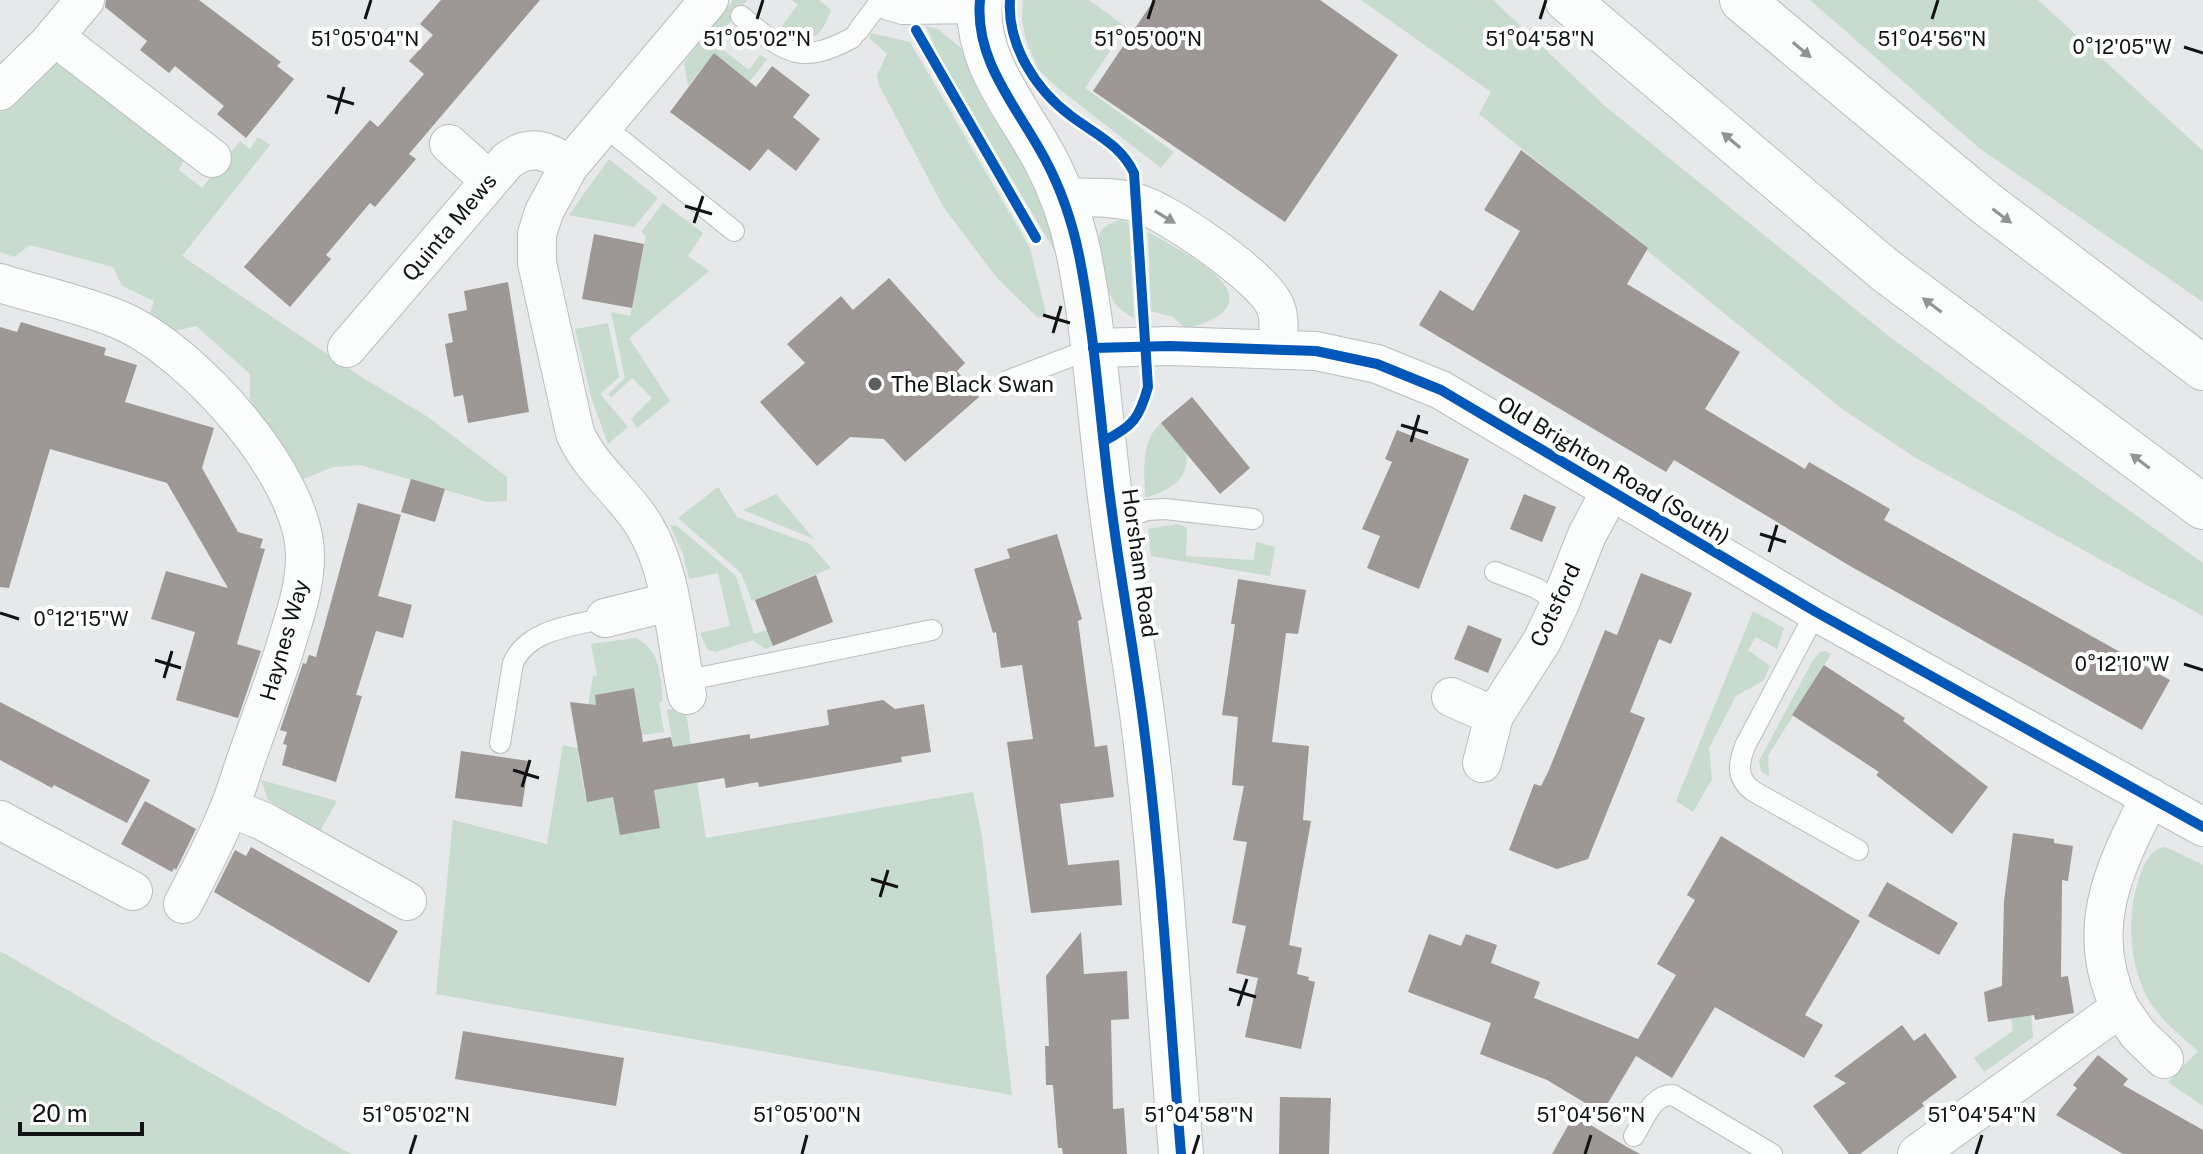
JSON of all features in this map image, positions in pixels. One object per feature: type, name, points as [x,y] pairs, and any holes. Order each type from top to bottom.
[{"type":"main road","points":[[1567,0],[1885,270],[2203,507]]},
{"type":"main road","points":[[1742,0],[1983,201],[2203,368]]},
{"type":"main road","name":"Horsham Road","points":[[979,2],[983,44],[991,68],[1033,138],[1063,197],[1079,258],[1154,817],[1181,1154]]},
{"type":"street","points":[[5,76],[55,37],[85,0]]},
{"type":"street","points":[[884,0],[903,5],[979,2]]},
{"type":"street","points":[[686,688],[659,558],[643,523],[596,468],[575,433],[540,287],[537,234],[547,204],[569,166],[604,126],[725,8]]},
{"type":"street","points":[[55,37],[212,158]]},
{"type":"street","points":[[449,144],[489,180]]},
{"type":"street","name":"Quinta Mews","points":[[347,348],[507,161],[526,150],[552,154],[569,166]]},
{"type":"street","points":[[1063,197],[1138,203],[1166,217],[1245,269],[1274,303],[1278,323],[1277,349]]},
{"type":"street","name":"Haynes Way","points":[[0,283],[121,320],[159,342],[229,406],[270,463],[300,523],[306,554],[303,583],[276,676],[230,808],[183,904]]},
{"type":"street","name":"Old Brighton Road (South)","points":[[1093,348],[1158,346],[1335,354],[1413,377],[1441,390],[1816,612],[2203,827]]},
{"type":"street","name":"Cotsford","points":[[1482,763],[1494,716],[1542,641],[1587,535],[1613,493]]},
{"type":"street","points":[[605,618],[669,602]]},
{"type":"street","points":[[1451,697],[1494,716]]},
{"type":"street","points":[[2150,797],[2114,872],[2103,918],[2103,945],[2107,973],[2120,1008],[2138,1034],[2164,1059]]},
{"type":"street","points":[[230,808],[263,821],[407,901]]},
{"type":"street","points":[[0,820],[133,891]]},
{"type":"street","points":[[1917,1154],[1963,1141],[2120,1008]]},
{"type":"lane","points":[[725,8],[780,47],[821,52],[855,34],[884,0]]},
{"type":"lane","points":[[604,126],[734,231]]},
{"type":"lane","points":[[1007,381],[1093,348]]},
{"type":"lane","points":[[1114,523],[1147,510],[1165,509],[1253,519]]},
{"type":"lane","points":[[1495,572],[1536,588],[1560,603]]},
{"type":"lane","points":[[1816,612],[1745,746],[1739,763],[1740,775],[1742,782],[1753,791],[1858,850]]},
{"type":"lane","points":[[500,743],[513,663],[519,650],[542,635],[605,618]]},
{"type":"lane","points":[[686,688],[932,630]]},
{"type":"lane","points":[[1634,1136],[1656,1100],[1664,1095],[1673,1095],[1772,1154]]},
{"type":"green space","points":[[733,0],[747,0],[714,43],[749,70],[760,55],[767,59],[744,89],[745,78],[714,54],[688,86],[684,62]]},
{"type":"green space","points":[[792,0],[819,0],[831,10],[818,34],[807,38],[781,27],[798,5]]},
{"type":"green space","points":[[1023,0],[1089,0],[1126,27],[1085,88],[1174,152],[1161,168],[1038,69],[1026,40],[1022,19]]},
{"type":"green space","points":[[1361,0],[1493,0],[1605,106],[1886,334],[2203,563],[2203,616],[1916,458],[1841,408],[1479,114],[1491,92]]},
{"type":"green space","points":[[1810,0],[2038,0],[2203,151],[2203,302],[1979,148]]},
{"type":"green space","points":[[926,26],[938,29],[961,48],[989,111],[1025,164],[1051,226],[1056,253],[939,57]]},
{"type":"green space","points":[[870,33],[910,42],[1030,248],[1046,314],[1038,318],[997,278],[944,208],[879,85],[877,75],[887,54],[870,39]]},
{"type":"green space","points":[[56,64],[64,66],[136,124],[144,121],[184,151],[179,170],[202,188],[240,141],[250,149],[258,137],[270,145],[182,256],[363,378],[428,417],[507,477],[507,501],[487,502],[360,465],[333,467],[301,480],[250,400],[250,374],[196,326],[175,331],[150,313],[154,301],[122,286],[113,267],[30,245],[14,257],[0,252],[0,112]]},
{"type":"green space","points":[[609,159],[658,198],[634,227],[569,215]]},
{"type":"green space","points":[[663,203],[703,233],[688,256],[709,271],[629,338],[670,401],[637,428],[631,419],[652,398],[632,378],[611,398],[608,394],[625,378],[611,312],[630,316],[646,236],[641,232]]},
{"type":"green space","points":[[1121,220],[1129,223],[1134,318],[1113,300],[1100,254],[1100,233],[1106,226]]},
{"type":"green space","points":[[1148,232],[1204,265],[1219,279],[1228,292],[1228,306],[1215,318],[1186,329],[1173,317],[1151,311]]},
{"type":"green space","points":[[608,323],[619,377],[600,394],[628,427],[608,444],[592,400],[575,329]]},
{"type":"green space","points":[[1161,423],[1186,452],[1185,470],[1170,488],[1145,498],[1146,449]]},
{"type":"green space","points":[[718,487],[737,517],[810,544],[831,568],[752,601],[741,573],[678,518]]},
{"type":"green space","points":[[776,494],[814,539],[743,510]]},
{"type":"green space","points":[[1178,524],[1187,528],[1186,556],[1254,560],[1256,542],[1275,547],[1270,576],[1151,556],[1148,529]]},
{"type":"green space","points":[[670,525],[677,526],[736,576],[754,634],[767,630],[773,646],[765,649],[753,640],[716,652],[708,650],[700,633],[730,626],[718,573],[689,579],[683,554]]},
{"type":"green space","points":[[1753,611],[1784,628],[1777,649],[1756,637],[1748,650],[1770,666],[1764,680],[1736,696],[1709,748],[1712,779],[1693,812],[1676,801]]},
{"type":"green space","points":[[635,638],[650,649],[658,664],[663,700],[659,703],[664,732],[635,736],[641,727],[634,688],[595,695],[602,736],[582,740],[593,676],[597,675],[591,644]]},
{"type":"green space","points":[[1825,651],[1831,654],[1768,756],[1769,777],[1761,771],[1759,761],[1813,660]]},
{"type":"green space","points":[[685,707],[706,838],[973,792],[982,837],[1012,1095],[436,994],[453,820],[547,844],[563,745],[589,751],[578,754],[586,801],[613,797],[660,828],[654,790],[680,785],[667,710]]},
{"type":"green space","points":[[261,780],[337,801],[320,831],[268,800]]},
{"type":"green space","points":[[2166,847],[2203,865],[2203,1106],[2168,1082],[2198,1051],[2152,1005],[2141,983],[2133,951],[2131,934],[2137,886],[2151,855],[2157,849]]},
{"type":"green space","points":[[0,951],[351,1154],[0,1154]]},
{"type":"green space","points":[[2031,1015],[2033,1037],[1984,1072],[1974,1058],[2013,1031],[2011,1018]]},
{"type":"building","points":[[106,0],[199,0],[281,62],[277,66],[294,79],[246,138],[217,114],[224,106],[175,66],[169,73],[140,50],[147,41],[105,7]]},
{"type":"building","points":[[441,0],[540,0],[409,154],[416,159],[375,207],[370,203],[326,255],[331,259],[290,307],[244,267],[370,120],[378,127],[424,74],[409,61],[433,35],[420,24]]},
{"type":"building","points":[[1154,0],[1320,0],[1398,55],[1285,222],[1093,91]]},
{"type":"building","points":[[714,53],[756,87],[772,66],[810,95],[793,117],[820,139],[796,171],[768,149],[750,171],[670,112]]},
{"type":"building","points":[[1521,150],[1648,248],[1627,284],[1740,352],[1705,409],[1805,469],[1809,462],[1890,509],[1884,520],[2170,680],[2142,730],[1850,566],[1674,460],[1666,472],[1419,325],[1440,290],[1473,311],[1520,231],[1484,210]]},
{"type":"building","points":[[594,234],[644,244],[632,308],[582,299]]},
{"type":"building","name":"The Black Swan","points":[[889,278],[965,363],[957,371],[979,397],[905,462],[884,439],[850,437],[817,466],[760,402],[805,363],[787,344],[841,296],[853,310]]},
{"type":"building","points":[[508,282],[529,412],[468,423],[463,395],[454,397],[445,344],[453,342],[448,314],[467,310],[464,291]]},
{"type":"building","points":[[21,322],[106,348],[104,355],[137,365],[125,402],[214,428],[202,468],[238,532],[263,539],[260,548],[265,549],[237,644],[261,651],[238,718],[176,700],[195,632],[151,619],[166,571],[228,588],[167,483],[50,449],[9,588],[0,587],[0,327],[17,332]]},
{"type":"building","points":[[1192,397],[1250,468],[1220,494],[1161,423]]},
{"type":"building","points":[[1397,430],[1469,459],[1419,589],[1367,568],[1380,536],[1362,529],[1392,462],[1385,459]]},
{"type":"building","points":[[411,479],[445,489],[435,522],[401,512]]},
{"type":"building","points":[[1524,494],[1556,507],[1542,542],[1510,529]]},
{"type":"building","points":[[358,503],[401,515],[378,596],[412,605],[403,638],[376,631],[356,695],[362,696],[336,782],[282,765],[287,732],[280,730],[303,663],[306,664],[309,655],[316,657]]},
{"type":"building","points":[[1057,534],[1082,619],[1078,621],[1095,747],[1107,745],[1114,797],[1060,804],[1068,865],[1119,860],[1122,905],[1031,913],[1007,742],[1033,739],[1022,665],[1001,668],[996,632],[993,633],[974,569],[1010,558],[1007,549]]},
{"type":"building","points":[[1641,573],[1692,593],[1671,644],[1659,639],[1630,712],[1645,718],[1588,859],[1557,869],[1509,850],[1534,784],[1541,786],[1549,770],[1605,630],[1617,635]]},
{"type":"building","points":[[816,575],[833,622],[773,646],[755,600]]},
{"type":"building","points":[[1238,579],[1306,590],[1298,634],[1286,633],[1272,742],[1309,746],[1303,820],[1311,821],[1289,945],[1302,948],[1297,974],[1315,982],[1301,1049],[1245,1037],[1258,978],[1236,973],[1246,926],[1232,923],[1247,842],[1233,840],[1244,786],[1232,785],[1238,717],[1222,715]]},
{"type":"building","points":[[1468,625],[1502,639],[1488,673],[1454,659]]},
{"type":"building","points":[[1824,665],[1905,718],[1903,721],[1988,787],[1952,834],[1876,775],[1879,772],[1792,715]]},
{"type":"building","points":[[634,688],[643,742],[671,737],[673,747],[750,734],[750,739],[829,725],[827,710],[883,700],[895,709],[924,704],[931,752],[901,757],[902,762],[759,787],[758,782],[726,788],[724,778],[654,790],[660,828],[620,835],[613,797],[587,802],[570,702],[596,705],[595,695]]},
{"type":"building","points":[[0,702],[150,780],[127,823],[0,760]]},
{"type":"building","points":[[461,751],[529,761],[522,807],[455,798]]},
{"type":"building","points":[[145,801],[196,829],[176,870],[174,868],[172,872],[121,844]]},
{"type":"building","points":[[2013,833],[2054,839],[2054,843],[2073,846],[2068,881],[2062,880],[2061,977],[2068,976],[2074,1013],[2035,1020],[2034,1015],[1988,1022],[1984,992],[2002,986],[2004,901]]},
{"type":"building","points":[[1721,836],[1860,921],[1805,1015],[1823,1025],[1804,1058],[1715,1007],[1672,1078],[1636,1056],[1602,1113],[1547,1080],[1480,1054],[1491,1023],[1408,992],[1429,934],[1461,946],[1466,934],[1497,945],[1491,963],[1540,982],[1534,998],[1638,1039],[1676,975],[1657,964],[1695,900],[1687,895]]},
{"type":"building","points":[[251,847],[398,931],[369,983],[214,892],[235,850],[246,856]]},
{"type":"building","points":[[1887,882],[1958,923],[1939,955],[1868,916]]},
{"type":"building","points":[[1081,932],[1084,974],[1127,971],[1129,1019],[1111,1020],[1113,1109],[1124,1108],[1127,1154],[1063,1154],[1062,1148],[1058,1148],[1053,1085],[1046,1085],[1045,1046],[1049,1046],[1046,976]]},
{"type":"building","points":[[1902,1025],[1914,1041],[1925,1033],[1957,1077],[1860,1154],[1849,1154],[1813,1106],[1846,1083],[1834,1076]]},
{"type":"building","points":[[463,1031],[624,1058],[616,1106],[455,1079]]},
{"type":"building","points":[[2098,1055],[2128,1079],[2123,1085],[2203,1130],[2203,1154],[2123,1154],[2056,1115],[2077,1088],[2073,1085]]},
{"type":"building","points":[[1280,1097],[1331,1098],[1329,1154],[1279,1154]]},
{"type":"building","points":[[1574,1115],[1627,1147],[1640,1154],[1552,1154]]},
{"type":"cycle path","points":[[980,0],[980,22],[991,64],[1056,182],[1073,230],[1085,287],[1112,512],[1150,775],[1181,1154]]},
{"type":"cycle path","points":[[1010,0],[1013,33],[1036,80],[1058,105],[1115,147],[1134,173],[1148,387],[1134,420],[1104,441]]},
{"type":"cycle path","points":[[916,30],[1036,238]]},
{"type":"cycle path","points":[[1093,348],[1170,346],[1316,351],[1377,364],[1441,390],[1816,612],[2203,827]]},
{"type":"place","name":"The Black Swan","points":[[875,384]]}]
